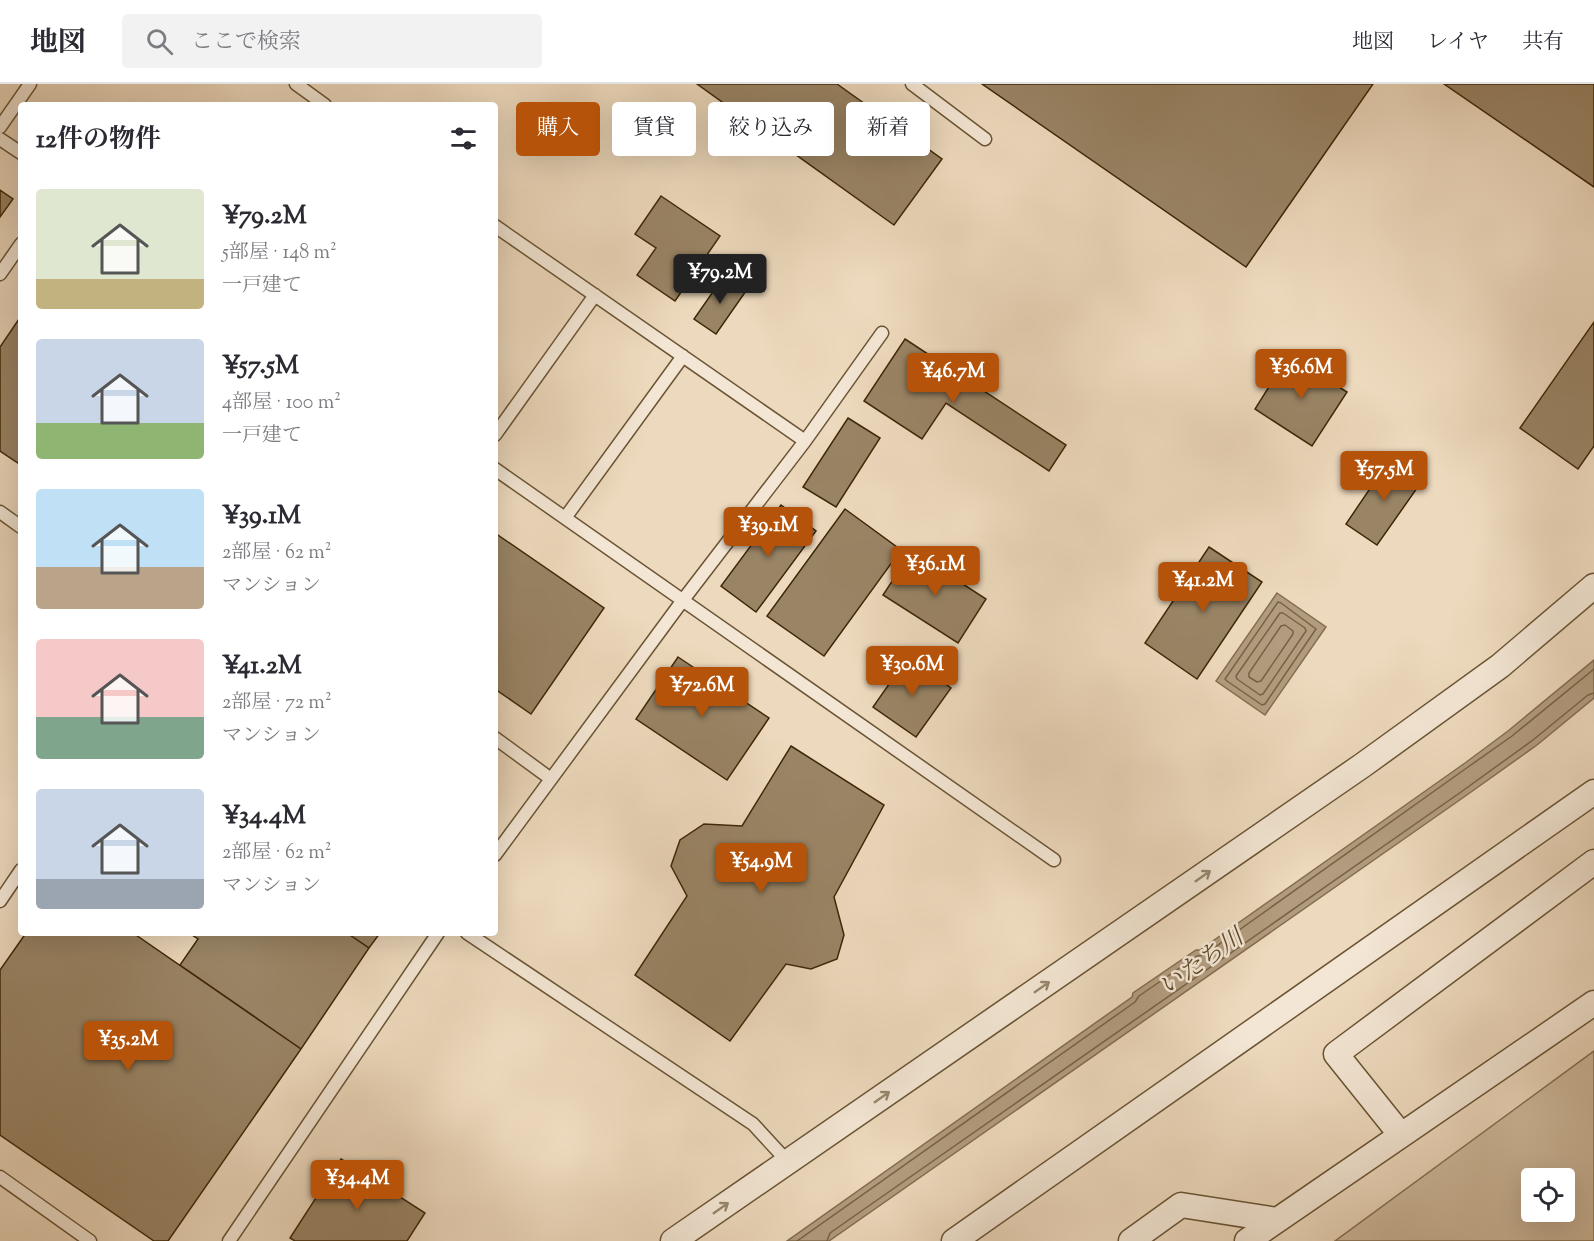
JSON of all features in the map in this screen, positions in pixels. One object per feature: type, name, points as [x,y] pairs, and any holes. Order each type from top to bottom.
[{"type":"street","points":[[673,1241],[1363,765],[1500,666],[1594,586]]},
{"type":"street","points":[[954,1241],[1594,792]]},
{"type":"street","points":[[1401,1135],[1336,1054],[1594,862]]},
{"type":"street","points":[[1247,1241],[1594,1003]]},
{"type":"street","points":[[1131,1241],[1181,1206],[1277,1220]]},
{"type":"lane","points":[[0,127],[30,84]]},
{"type":"lane","points":[[296,84],[321,102]]},
{"type":"lane","points":[[912,84],[985,139]]},
{"type":"lane","points":[[0,139],[18,151]]},
{"type":"lane","points":[[498,228],[805,441]]},
{"type":"lane","points":[[0,274],[18,248]]},
{"type":"lane","points":[[498,431],[595,295]]},
{"type":"lane","points":[[498,851],[683,600],[805,441],[882,333]]},
{"type":"lane","points":[[565,518],[683,356]]},
{"type":"lane","points":[[498,471],[1054,860]]},
{"type":"lane","points":[[0,512],[18,525]]},
{"type":"lane","points":[[498,740],[551,779]]},
{"type":"lane","points":[[0,901],[18,874]]},
{"type":"lane","points":[[229,1241],[436,936]]},
{"type":"lane","points":[[471,936],[753,1124],[788,1162]]},
{"type":"lane","points":[[0,1177],[90,1241]]},
{"type":"shaded area","points":[[1594,1051],[1594,1241],[1335,1241]]},
{"type":"water","points":[[1277,593],[1326,627],[1265,715],[1216,681]]},
{"type":"water","name":"いたち川","points":[[1594,660],[1594,698],[1537,745],[829,1241],[787,1241],[1132,997],[1133,993],[1196,950],[1200,950],[1465,763],[1508,731]]},
{"type":"building","points":[[697,84],[837,84],[862,102],[846,102],[846,156],[930,156],[930,150],[942,159],[894,225],[798,156],[834,156],[834,102],[722,102]]},
{"type":"building","points":[[982,84],[1373,84],[1246,267]]},
{"type":"building","points":[[1444,84],[1594,84],[1594,187]]},
{"type":"building","points":[[0,190],[13,199],[0,217]]},
{"type":"building","points":[[661,196],[720,236],[675,301],[637,275],[656,248],[635,234]]},
{"type":"building","points":[[724,276],[746,291],[716,334],[694,319]]},
{"type":"building","points":[[18,320],[18,463],[0,451],[0,347]]},
{"type":"building","points":[[1594,322],[1594,446],[1578,469],[1520,428]]},
{"type":"building","points":[[905,339],[1066,445],[1049,471],[946,403],[922,439],[864,401]]},
{"type":"building","points":[[1289,355],[1347,392],[1312,446],[1255,409]]},
{"type":"building","points":[[848,418],[880,438],[836,507],[803,487]]},
{"type":"building","points":[[1390,459],[1422,481],[1377,545],[1346,524]]},
{"type":"building","points":[[781,505],[816,531],[756,612],[721,586]]},
{"type":"building","points":[[845,509],[901,550],[824,656],[767,616]]},
{"type":"building","points":[[498,535],[604,608],[531,714],[498,691]]},
{"type":"building","points":[[1209,547],[1262,582],[1197,679],[1145,643]]},
{"type":"building","points":[[912,551],[986,599],[958,643],[883,595]]},
{"type":"building","points":[[678,657],[769,718],[727,780],[636,719]]},
{"type":"building","points":[[908,657],[951,688],[916,737],[873,707]]},
{"type":"building","points":[[791,746],[884,805],[834,897],[844,935],[837,959],[811,969],[786,964],[730,1041],[635,975],[687,896],[671,866],[680,840],[704,824],[742,826]]},
{"type":"building","points":[[24,936],[137,936],[301,1049],[168,1241],[154,1241],[0,1135],[0,970]]},
{"type":"building","points":[[194,936],[351,936],[369,948],[301,1049],[180,965],[198,939]]},
{"type":"building","points":[[351,936],[378,936],[369,948]]},
{"type":"building","points":[[341,1159],[425,1213],[407,1241],[295,1241],[290,1238]]}]
